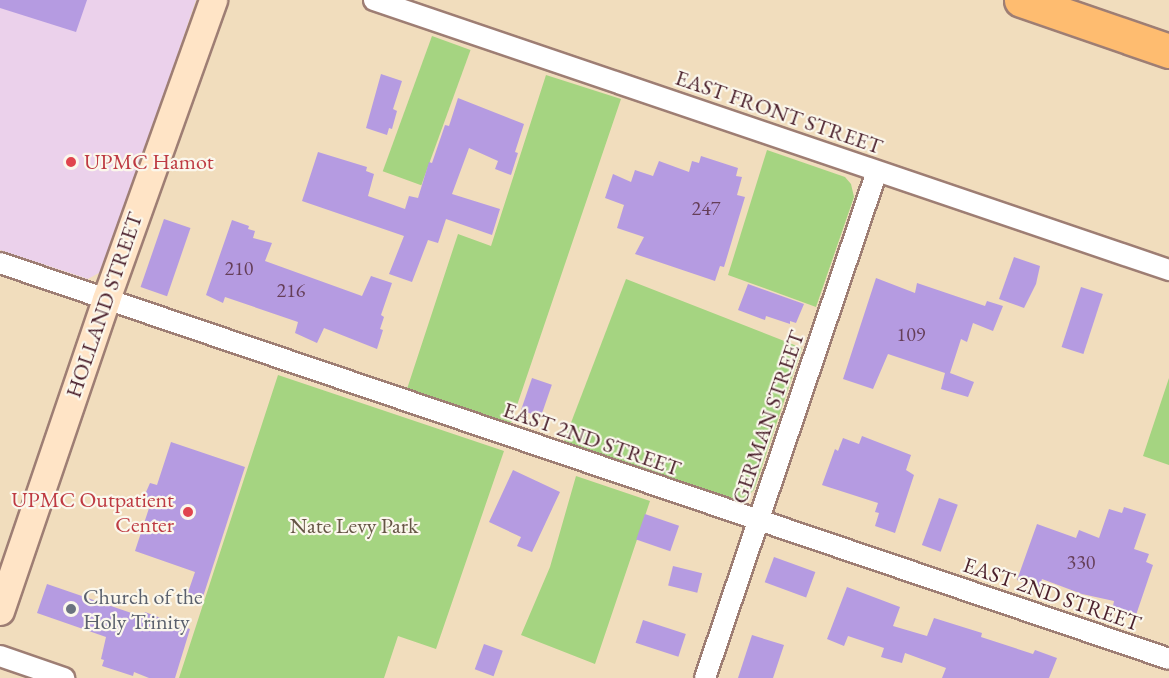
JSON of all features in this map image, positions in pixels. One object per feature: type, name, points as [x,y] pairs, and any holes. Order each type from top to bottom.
[{"type":"highway","points":[[1021,0],[1169,51]]},
{"type":"street","name":"HOLLAND STREET","points":[[0,611],[106,299],[213,0]]},
{"type":"street","name":"EAST FRONT STREET","points":[[374,0],[1169,270]]},
{"type":"street","name":"GERMAN STREET","points":[[705,678],[877,171]]},
{"type":"street","name":"EAST 2ND STREET","points":[[0,263],[1169,659]]},
{"type":"street","points":[[0,656],[64,678]]},
{"type":"shaded area","name":"UPMC Hamot","points":[[0,0],[196,0],[104,270],[88,279],[0,250]]},
{"type":"green space","points":[[432,36],[471,50],[421,185],[383,171]]},
{"type":"green space","points":[[546,75],[621,99],[511,423],[407,389],[458,234],[491,246]]},
{"type":"green space","points":[[767,150],[845,177],[851,184],[854,197],[816,307],[728,275]]},
{"type":"green space","points":[[626,279],[802,348],[754,490],[743,500],[721,496],[564,441]]},
{"type":"green space","name":"Nate Levy Park","points":[[278,375],[504,451],[436,649],[398,636],[384,678],[179,678]]},
{"type":"green space","points":[[1169,378],[1169,465],[1143,456]]},
{"type":"green space","points":[[576,476],[650,501],[595,664],[521,635],[550,567]]},
{"type":"building","points":[[0,0],[87,0],[76,32],[0,8]]},
{"type":"building","points":[[381,74],[402,81],[393,109],[397,111],[392,129],[389,128],[387,135],[366,128]]},
{"type":"building","points":[[458,98],[524,124],[515,152],[518,153],[511,175],[495,169],[498,161],[469,148],[452,194],[500,209],[492,235],[446,219],[438,243],[428,240],[412,282],[389,274],[404,236],[302,201],[318,152],[367,167],[366,171],[374,174],[368,196],[405,209],[409,196],[418,198],[429,162],[432,163],[445,125],[449,126]]},
{"type":"building","points":[[701,156],[738,168],[736,176],[742,177],[737,195],[745,197],[724,267],[720,266],[715,281],[635,254],[644,237],[617,228],[624,205],[605,198],[613,174],[631,182],[635,170],[653,176],[659,161],[689,172],[692,161],[699,163]]},
{"type":"building","points":[[164,219],[190,228],[167,296],[141,287]]},
{"type":"building","points":[[232,220],[249,226],[248,229],[255,231],[253,238],[272,243],[265,261],[362,296],[371,276],[392,283],[381,315],[384,317],[380,329],[383,330],[377,349],[324,328],[317,343],[295,333],[298,322],[225,297],[223,303],[206,295]]},
{"type":"building","points":[[1014,257],[1040,266],[1036,284],[1024,308],[999,299]]},
{"type":"building","points":[[876,278],[915,293],[917,283],[985,306],[987,301],[1003,306],[993,331],[973,323],[967,342],[961,339],[950,373],[974,382],[968,397],[941,389],[945,373],[888,354],[873,389],[843,379]]},
{"type":"building","points":[[748,284],[804,304],[796,323],[790,321],[790,324],[766,316],[765,320],[738,310]]},
{"type":"building","points":[[1081,287],[1103,294],[1083,354],[1062,347]]},
{"type":"building","points":[[532,378],[552,385],[541,417],[521,410]]},
{"type":"building","points":[[862,436],[911,455],[906,470],[914,475],[895,533],[875,526],[879,513],[875,512],[878,503],[822,485],[835,449],[838,451],[843,438],[859,444]]},
{"type":"building","points":[[171,442],[245,467],[200,606],[185,601],[195,572],[135,551],[151,502],[143,499],[150,483],[157,485]]},
{"type":"building","points":[[513,470],[560,492],[532,552],[517,546],[521,537],[489,522]]},
{"type":"building","points":[[939,498],[958,505],[941,552],[922,545]]},
{"type":"building","points":[[1124,507],[1146,514],[1134,549],[1149,554],[1146,562],[1153,565],[1136,615],[1113,606],[1114,601],[1082,594],[1042,579],[1039,588],[1017,580],[1037,524],[1076,538],[1079,530],[1099,538],[1109,509],[1122,513]]},
{"type":"building","points":[[645,514],[679,526],[670,551],[636,540]]},
{"type":"building","points":[[774,557],[815,572],[806,597],[765,582]]},
{"type":"building","points":[[673,566],[702,573],[697,593],[668,585]]},
{"type":"building","points":[[47,584],[143,617],[145,612],[190,629],[175,678],[149,678],[134,672],[133,676],[102,666],[104,660],[101,659],[106,637],[37,613]]},
{"type":"building","points":[[847,587],[900,607],[893,626],[927,636],[934,618],[982,633],[981,637],[1033,654],[1035,650],[1057,658],[1049,678],[942,678],[946,668],[905,653],[902,663],[881,657],[884,648],[848,636],[844,646],[827,639]]},
{"type":"building","points":[[643,620],[686,634],[678,657],[636,643]]},
{"type":"building","points":[[752,635],[784,645],[773,678],[738,678]]},
{"type":"building","points":[[484,644],[503,651],[494,676],[475,669]]},
{"type":"place","name":"UPMC Hamot","points":[[71,162]]},
{"type":"place","name":"UPMC Outpatient Center","points":[[188,512]]},
{"type":"place","name":"Church of the Holy Trinity","points":[[71,609]]}]
